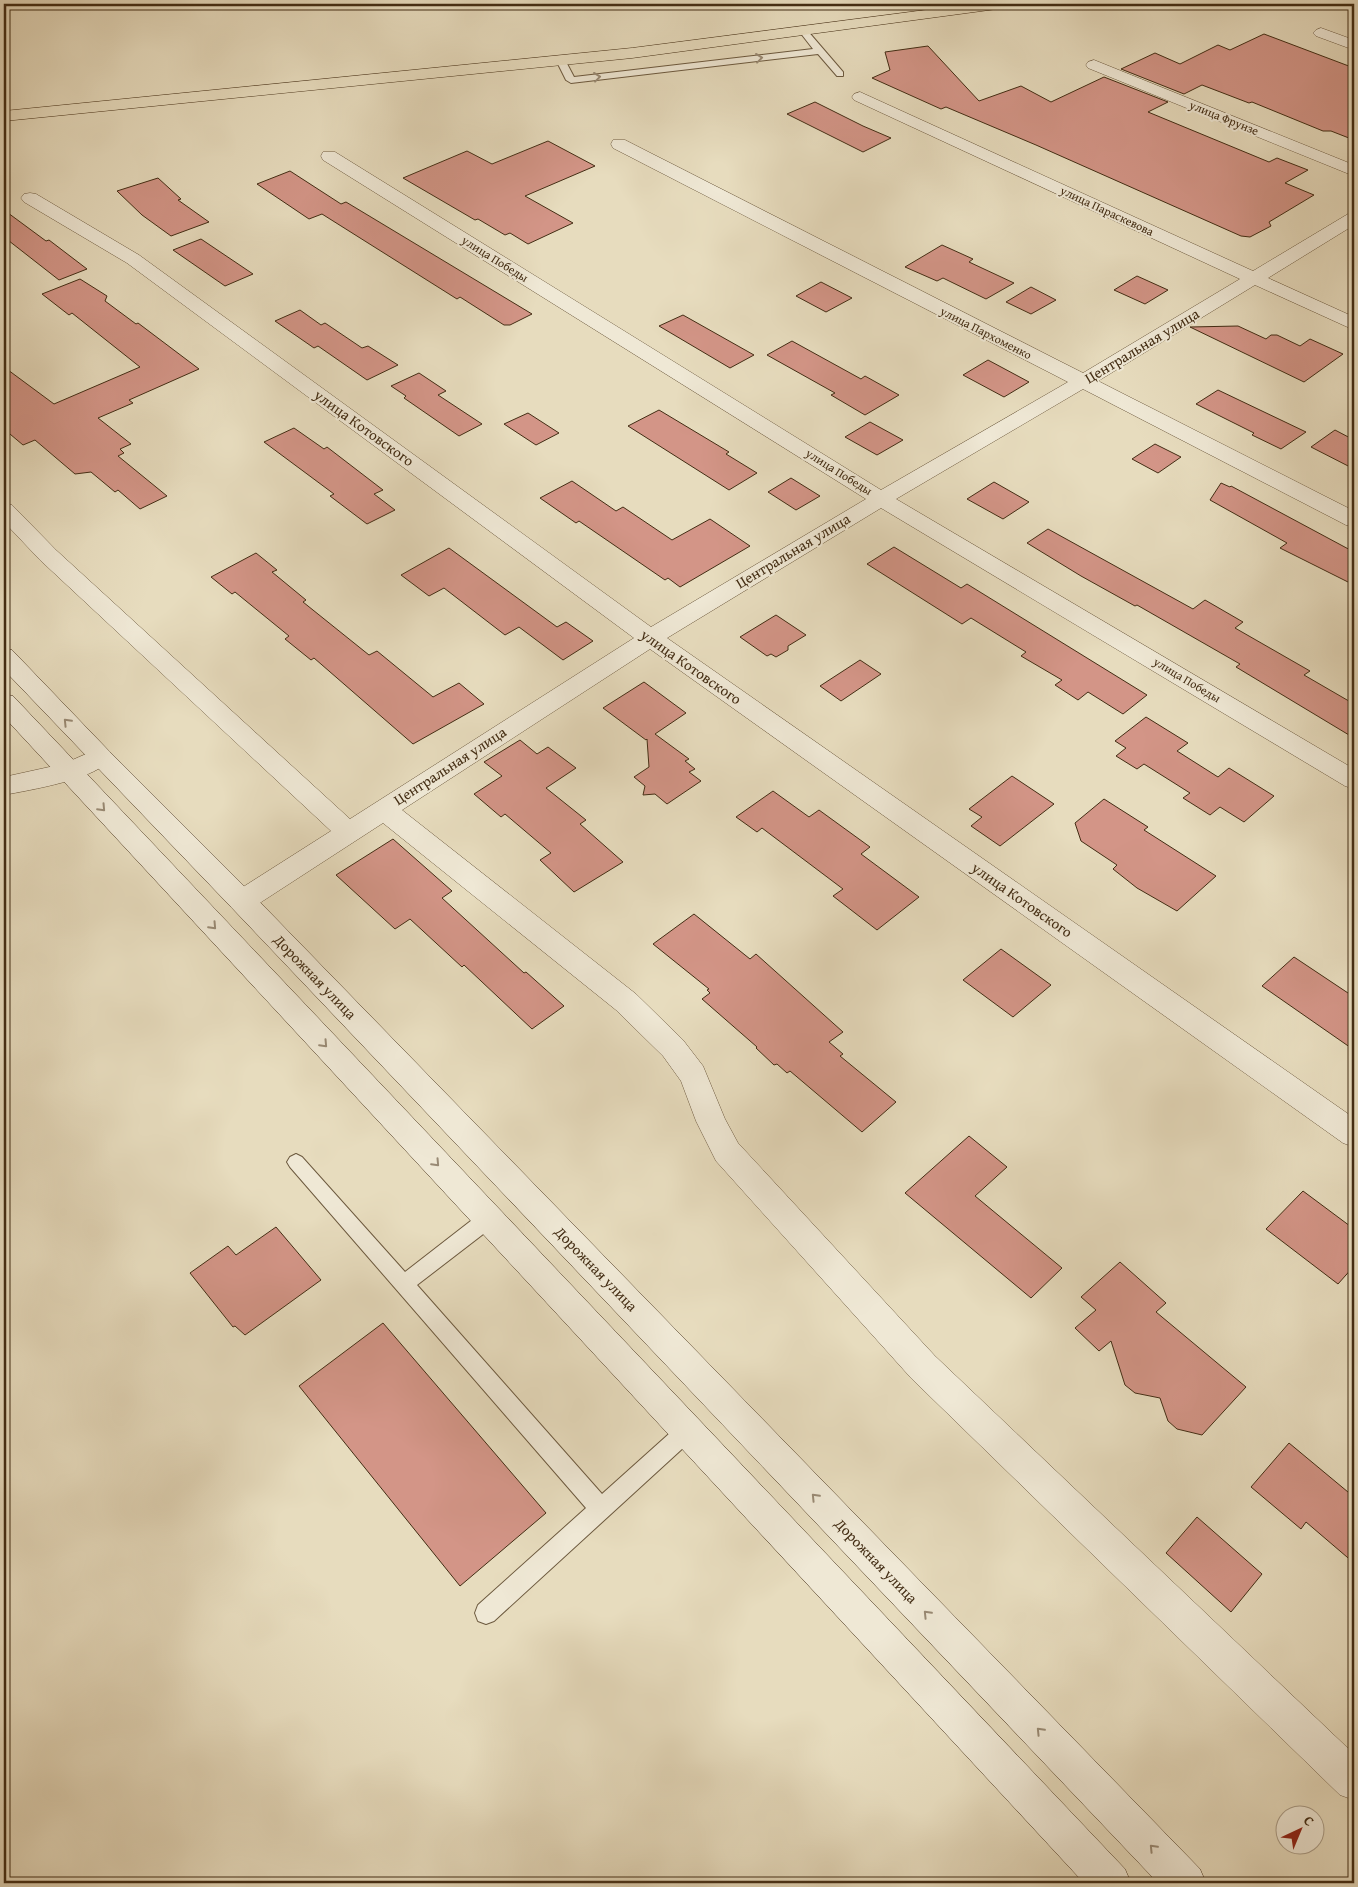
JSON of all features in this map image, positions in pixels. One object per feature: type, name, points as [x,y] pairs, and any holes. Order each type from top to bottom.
[{"type":"highway","points":[[4,108],[210,92],[630,48],[970,4]]},
{"type":"highway","points":[[4,116],[561,60],[803,31],[1004,4]]},
{"type":"street","points":[[1321,32],[1354,45]]},
{"type":"street","name":"улица Фрунзе","points":[[1094,65],[1354,171]]},
{"type":"street","name":"улица Параскевова","points":[[860,97],[1354,324]]},
{"type":"street","name":"улица Пархоменко","points":[[619,144],[1354,520]]},
{"type":"street","name":"улица Победы","points":[[329,156],[882,499],[1354,780]]},
{"type":"street","name":"улица Котовского","points":[[30,198],[133,259],[650,638],[1354,1134]]},
{"type":"street","name":"Центральная улица","points":[[242,900],[650,638],[1354,218]]},
{"type":"street","points":[[4,510],[48,556],[348,832]]},
{"type":"street","name":"Дорожная улица","points":[[4,656],[100,757],[242,900],[1186,1883]]},
{"type":"street","points":[[4,702],[1111,1883]]},
{"type":"street","points":[[4,786],[69,772],[100,757]]},
{"type":"street","points":[[383,809],[626,1002],[666,1042],[693,1075],[710,1121],[727,1152],[923,1367],[1354,1781]]},
{"type":"lane","points":[[803,31],[840,74]]},
{"type":"lane","points":[[561,60],[571,80],[820,51]]},
{"type":"lane","points":[[296,1162],[601,1509]]},
{"type":"lane","points":[[404,1284],[488,1219]]},
{"type":"lane","points":[[486,1613],[687,1431]]},
{"type":"building","points":[[1264,34],[1354,68],[1354,140],[1331,131],[1323,131],[1252,102],[1249,103],[1202,85],[1184,94],[1121,69],[1155,53],[1180,64],[1218,45],[1230,50]]},
{"type":"building","points":[[928,46],[979,101],[1021,86],[1051,102],[1104,77],[1168,102],[1148,112],[1269,162],[1277,158],[1308,170],[1285,183],[1314,195],[1269,222],[1271,226],[1250,237],[1241,236],[1036,145],[946,107],[941,109],[872,78],[890,70],[885,52]]},
{"type":"building","points":[[815,102],[891,138],[863,152],[787,114]]},
{"type":"building","points":[[548,141],[595,166],[525,196],[573,223],[528,244],[510,233],[505,235],[478,219],[475,220],[403,178],[467,151],[492,164]]},
{"type":"building","points":[[290,171],[341,204],[346,202],[532,314],[510,325],[504,325],[460,297],[457,299],[322,214],[309,219],[257,184]]},
{"type":"building","points":[[158,178],[181,199],[178,200],[209,222],[171,236],[142,215],[117,191]]},
{"type":"building","points":[[4,210],[46,241],[49,240],[87,269],[59,280],[4,237]]},
{"type":"building","points":[[201,239],[253,274],[225,286],[173,250]]},
{"type":"building","points":[[942,245],[973,259],[969,262],[1014,283],[986,299],[943,278],[937,281],[905,267]]},
{"type":"building","points":[[1137,276],[1168,290],[1145,304],[1114,290]]},
{"type":"building","points":[[80,279],[107,296],[105,301],[136,324],[138,323],[199,369],[129,400],[133,403],[98,418],[131,444],[120,449],[124,453],[118,456],[167,496],[140,509],[118,490],[115,492],[91,472],[75,474],[35,440],[23,445],[4,429],[4,367],[54,404],[140,367],[72,313],[69,315],[42,294]]},
{"type":"building","points":[[821,282],[852,298],[826,312],[796,296]]},
{"type":"building","points":[[1031,287],[1056,300],[1031,314],[1006,302]]},
{"type":"building","points":[[300,310],[321,325],[325,323],[362,348],[368,346],[398,365],[367,380],[318,346],[314,348],[275,321]]},
{"type":"building","points":[[683,315],[754,355],[730,368],[659,326]]},
{"type":"building","points":[[1238,326],[1266,339],[1271,335],[1277,335],[1300,346],[1310,339],[1343,354],[1304,382],[1190,327]]},
{"type":"building","points":[[792,341],[861,379],[865,376],[899,395],[865,415],[831,395],[835,393],[767,355]]},
{"type":"building","points":[[988,360],[1029,382],[1004,397],[963,375]]},
{"type":"building","points":[[419,373],[446,391],[438,395],[482,424],[459,436],[404,398],[406,396],[391,386]]},
{"type":"building","points":[[1218,390],[1306,432],[1281,449],[1252,435],[1254,433],[1196,404]]},
{"type":"building","points":[[659,410],[729,452],[726,454],[757,473],[729,490],[628,426]]},
{"type":"building","points":[[528,413],[559,433],[536,445],[504,424]]},
{"type":"building","points":[[870,422],[903,440],[877,455],[845,437]]},
{"type":"building","points":[[294,428],[324,449],[327,447],[383,490],[374,494],[395,510],[367,524],[330,496],[334,494],[264,442]]},
{"type":"building","points":[[1335,430],[1354,440],[1354,469],[1311,447]]},
{"type":"building","points":[[1155,444],[1181,457],[1158,473],[1132,459]]},
{"type":"building","points":[[791,478],[820,496],[796,510],[768,492]]},
{"type":"building","points":[[572,481],[616,511],[623,507],[672,540],[710,519],[750,546],[680,587],[668,578],[665,580],[579,521],[576,523],[540,498]]},
{"type":"building","points":[[994,482],[1029,502],[1003,519],[967,499]]},
{"type":"building","points":[[1221,483],[1231,486],[1354,552],[1354,585],[1280,548],[1287,543],[1210,500]]},
{"type":"building","points":[[1048,529],[1193,609],[1205,600],[1243,622],[1235,628],[1310,671],[1304,675],[1354,704],[1354,738],[1236,667],[1240,664],[1137,605],[1135,606],[1081,576],[1027,543]]},
{"type":"building","points":[[894,547],[961,588],[967,584],[1147,695],[1123,714],[1088,692],[1078,700],[1055,685],[1062,680],[1021,656],[1026,652],[971,618],[962,624],[867,564]]},
{"type":"building","points":[[449,548],[557,627],[566,622],[593,641],[563,660],[519,627],[505,635],[444,588],[429,596],[401,575]]},
{"type":"building","points":[[256,553],[277,570],[272,572],[306,600],[303,602],[369,655],[377,651],[433,697],[459,683],[484,704],[413,744],[314,658],[311,660],[285,639],[289,636],[235,592],[232,594],[211,577]]},
{"type":"building","points":[[776,615],[806,635],[788,646],[788,650],[776,657],[771,654],[767,656],[740,637]]},
{"type":"building","points":[[860,660],[881,674],[841,701],[820,686]]},
{"type":"building","points":[[644,682],[686,713],[655,734],[689,759],[685,761],[695,769],[689,772],[701,781],[667,804],[655,794],[643,795],[645,786],[634,777],[649,767],[647,739],[603,708]]},
{"type":"building","points":[[1146,717],[1188,743],[1177,751],[1218,777],[1229,768],[1274,796],[1244,822],[1220,807],[1210,815],[1183,798],[1190,793],[1144,764],[1137,769],[1116,756],[1126,748],[1115,741]]},
{"type":"building","points":[[520,740],[537,754],[548,747],[576,768],[546,788],[586,820],[580,824],[623,862],[574,892],[540,860],[551,853],[505,814],[501,817],[474,794],[502,776],[484,762]]},
{"type":"building","points":[[1012,776],[1054,804],[1000,846],[971,826],[982,817],[969,809]]},
{"type":"building","points":[[773,791],[809,817],[819,810],[870,847],[861,854],[919,897],[877,930],[833,896],[843,889],[762,828],[757,832],[736,817]]},
{"type":"building","points":[[1104,799],[1148,827],[1144,830],[1216,876],[1177,911],[1137,888],[1113,869],[1117,865],[1081,841],[1075,823]]},
{"type":"building","points":[[393,839],[452,891],[442,898],[524,973],[526,972],[564,1006],[532,1029],[464,965],[462,967],[410,919],[395,929],[336,875]]},
{"type":"building","points":[[694,914],[750,959],[756,954],[843,1032],[829,1042],[843,1054],[840,1056],[896,1102],[862,1132],[790,1071],[787,1073],[777,1064],[774,1065],[757,1047],[702,999],[710,993],[707,990],[709,989],[653,944]]},
{"type":"building","points":[[1001,949],[1051,985],[1013,1017],[963,980]]},
{"type":"building","points":[[1294,957],[1354,997],[1354,1050],[1262,986]]},
{"type":"building","points":[[969,1136],[1007,1167],[975,1196],[1062,1268],[1031,1298],[905,1193]]},
{"type":"building","points":[[1303,1191],[1354,1229],[1354,1266],[1338,1284],[1266,1229]]},
{"type":"building","points":[[276,1227],[321,1280],[245,1335],[235,1326],[233,1327],[190,1273],[228,1246],[236,1255]]},
{"type":"building","points":[[1120,1262],[1166,1303],[1156,1312],[1246,1387],[1202,1435],[1177,1429],[1168,1421],[1160,1398],[1135,1393],[1125,1385],[1111,1341],[1099,1351],[1075,1328],[1096,1310],[1081,1297]]},
{"type":"building","points":[[383,1323],[546,1513],[460,1586],[299,1386]]},
{"type":"building","points":[[1289,1443],[1354,1497],[1354,1563],[1306,1522],[1301,1529],[1251,1487]]},
{"type":"building","points":[[1197,1517],[1262,1574],[1231,1612],[1166,1553]]}]
